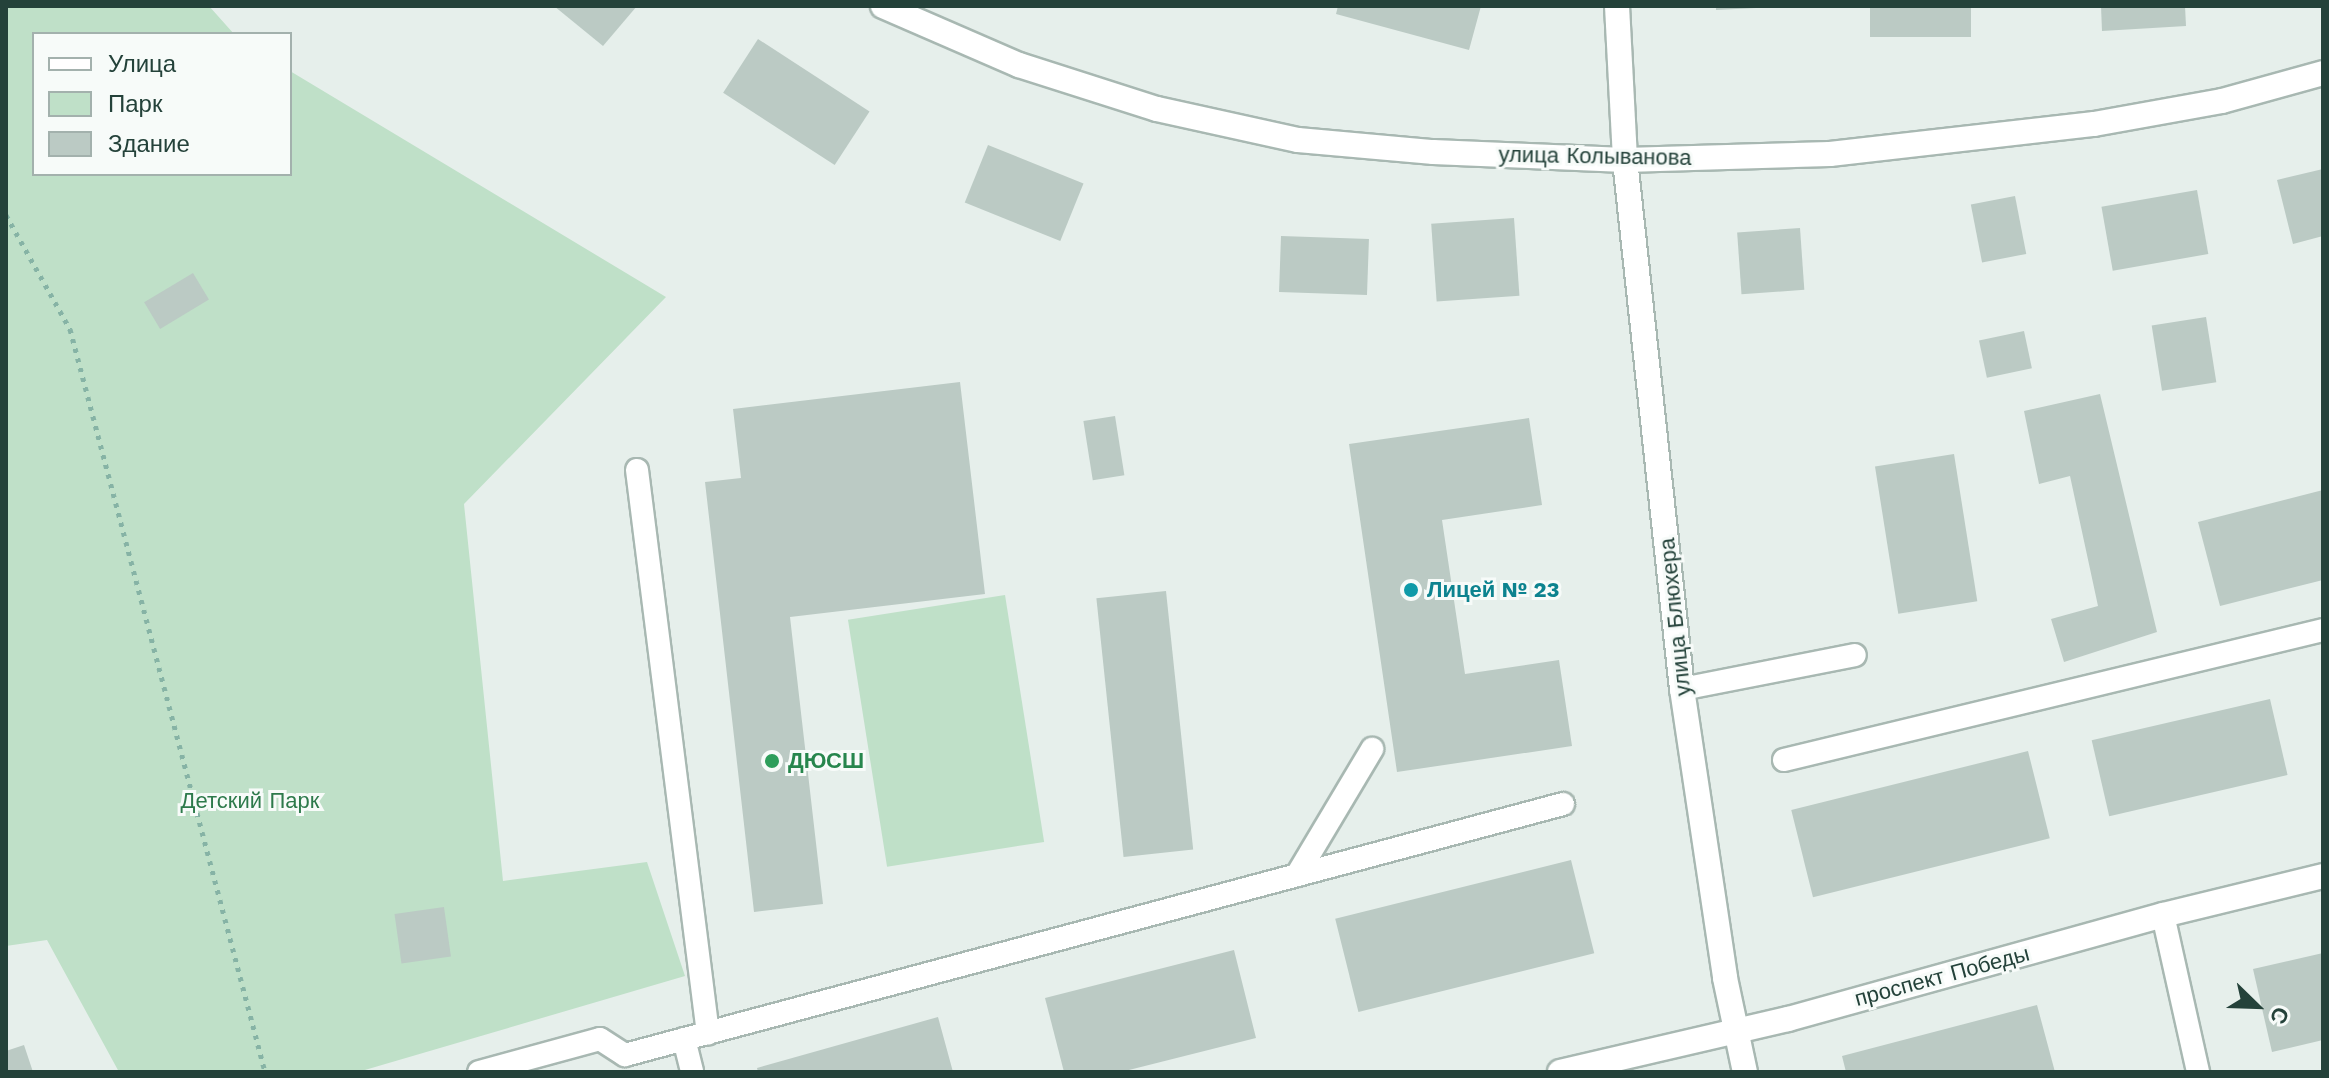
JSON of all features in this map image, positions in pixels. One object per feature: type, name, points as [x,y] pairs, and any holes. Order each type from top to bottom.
[{"type":"street","name":"улица Колыванова","points":[[883,6],[1033,70],[1157,109],[1298,140],[1433,152],[1625,160],[1830,154],[2094,124],[2222,101],[2323,73]]},
{"type":"street","name":"улица Блюхера","points":[[1617,6],[1625,160],[1682,689],[1725,978],[1745,1072]]},
{"type":"street","name":"проспект Победы","points":[[1560,1072],[1737,1032],[2163,915],[2323,876]]},
{"type":"lane","points":[[637,470],[708,1034]]},
{"type":"lane","points":[[1784,760],[2323,630]]},
{"type":"lane","points":[[1682,689],[1855,655]]},
{"type":"lane","points":[[1297,875],[1372,749]]},
{"type":"lane","points":[[479,1072],[600,1039],[625,1055],[1563,804]]},
{"type":"lane","points":[[2163,915],[2198,1072]]},
{"type":"lane","points":[[684,1039],[692,1072]]},
{"type":"path","points":[[6,215],[70,329],[265,1072]]},
{"type":"green space","name":"Детский Парк","points":[[6,6],[209,6],[232,32],[32,32],[32,176],[292,176],[292,72],[666,297],[464,504],[503,881],[647,862],[685,976],[358,1072],[119,1072],[47,940],[6,946]]},
{"type":"green space","points":[[1005,595],[1044,842],[887,867],[848,620]]},
{"type":"building","points":[[554,6],[637,6],[603,46]]},
{"type":"building","points":[[1338,6],[1481,6],[1469,50],[1336,14]]},
{"type":"building","points":[[1716,6],[1756,6],[1756,8],[1716,10]]},
{"type":"building","points":[[1870,6],[1971,6],[1971,37],[1870,37]]},
{"type":"building","points":[[2101,6],[2185,6],[2186,26],[2102,31]]},
{"type":"building","points":[[758,39],[870,111],[835,165],[723,93]]},
{"type":"building","points":[[988,145],[1083,184],[1060,241],[965,202]]},
{"type":"building","points":[[2323,169],[2323,236],[2293,244],[2277,180]]},
{"type":"building","points":[[2197,190],[2208,254],[2113,271],[2101,207]]},
{"type":"building","points":[[2015,196],[2026,254],[1982,263],[1971,205]]},
{"type":"building","points":[[1514,218],[1519,296],[1437,302],[1431,224]]},
{"type":"building","points":[[1800,228],[1804,290],[1741,294],[1737,232]]},
{"type":"building","points":[[1281,236],[1369,239],[1367,295],[1279,292]]},
{"type":"building","points":[[193,273],[209,300],[160,329],[144,302]]},
{"type":"building","points":[[2206,317],[2216,382],[2162,391],[2152,326]]},
{"type":"building","points":[[2024,331],[2032,368],[1987,378],[1979,341]]},
{"type":"building","name":"ДЮСШ","points":[[960,382],[985,594],[790,617],[823,904],[754,912],[705,482],[741,478],[733,409]]},
{"type":"building","points":[[2100,394],[2157,632],[2064,662],[2051,619],[2098,606],[2070,476],[2039,484],[2024,411]]},
{"type":"building","points":[[1115,416],[1124,475],[1093,480],[1083,421]]},
{"type":"building","name":"Лицей № 23","points":[[1529,418],[1542,505],[1442,520],[1465,674],[1559,660],[1572,746],[1397,772],[1349,444]]},
{"type":"building","points":[[1954,454],[1977,601],[1898,614],[1875,467]]},
{"type":"building","points":[[2323,490],[2323,580],[2220,606],[2198,522]]},
{"type":"building","points":[[1166,591],[1193,850],[1124,857],[1096,598]]},
{"type":"building","points":[[2270,699],[2288,775],[2109,816],[2092,740]]},
{"type":"building","points":[[2028,751],[2050,838],[1813,897],[1791,810]]},
{"type":"building","points":[[1571,860],[1594,953],[1358,1012],[1335,919]]},
{"type":"building","points":[[444,907],[451,957],[401,963],[394,914]]},
{"type":"building","points":[[1234,950],[1256,1038],[1121,1072],[1064,1072],[1045,998]]},
{"type":"building","points":[[2323,953],[2323,1040],[2272,1052],[2253,969]]},
{"type":"building","points":[[2037,1005],[2055,1072],[1846,1072],[1842,1056]]},
{"type":"building","points":[[938,1017],[953,1072],[758,1072],[757,1068]]},
{"type":"building","points":[[24,1045],[33,1072],[6,1072],[6,1051]]},
{"type":"place","name":"Лицей № 23","points":[[1411,590]]},
{"type":"place","name":"ДЮСШ","points":[[772,761]]}]
